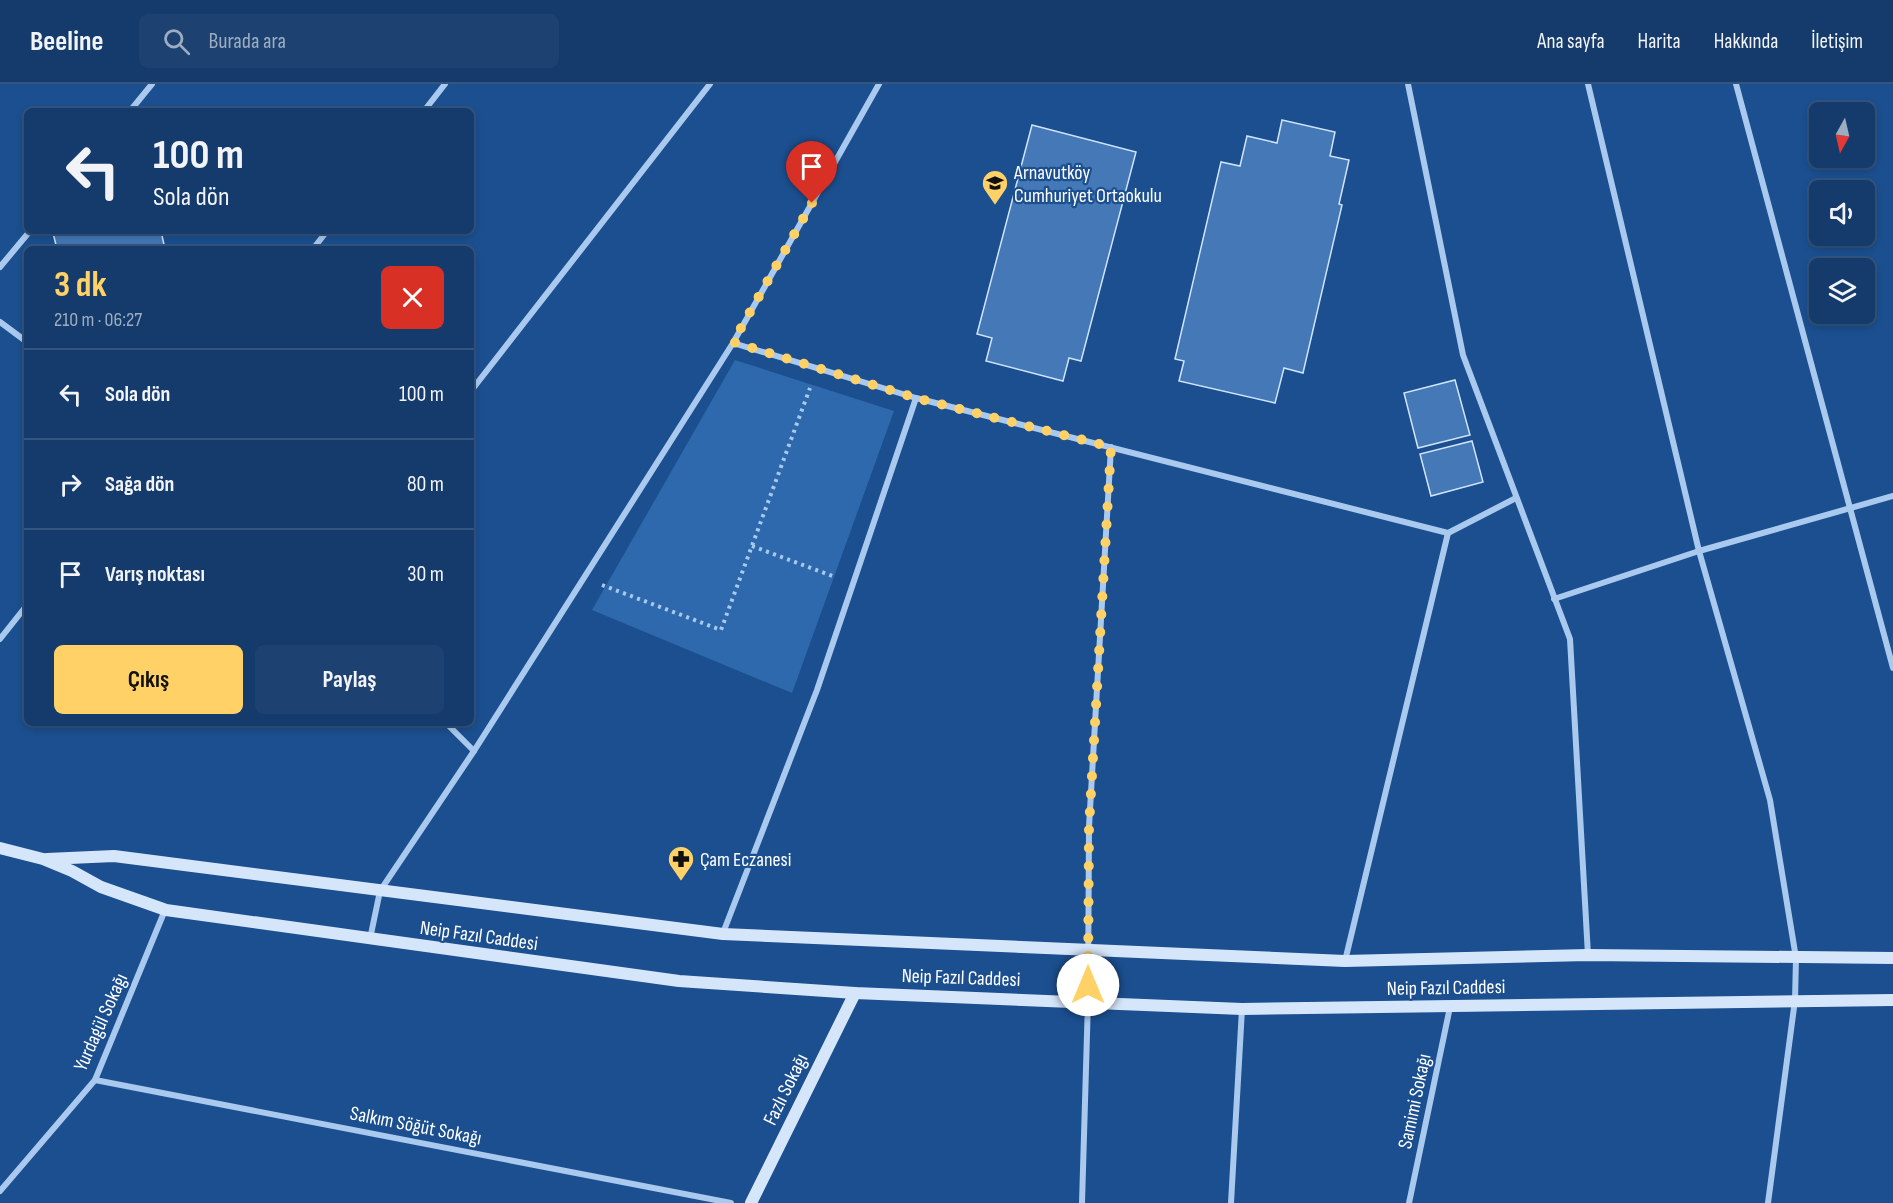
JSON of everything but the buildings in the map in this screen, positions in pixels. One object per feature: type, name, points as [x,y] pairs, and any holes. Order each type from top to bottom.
[{"type":"main road","points":[[0,848],[43,859],[114,856],[723,934],[1345,961],[1588,955],[1893,958]]},
{"type":"main road","name":"Neip Fazıl Caddesi","points":[[43,859],[101,887],[166,910],[680,981],[855,993],[1242,1009],[1893,1000]]},
{"type":"main road","name":"Fazlı Sokağı","points":[[751,1203],[855,993]]},
{"type":"street","points":[[133,108],[153,84]]},
{"type":"street","points":[[426,108],[445,84]]},
{"type":"street","points":[[474,387],[710,84]]},
{"type":"street","points":[[370,939],[380,891],[474,751],[733,342],[879,84]]},
{"type":"street","points":[[1408,84],[1463,355],[1570,639],[1588,955]]},
{"type":"street","points":[[1588,84],[1700,551],[1770,800],[1796,958],[1795,1000],[1768,1203]]},
{"type":"street","points":[[1736,84],[1893,668]]},
{"type":"street","points":[[0,267],[28,234]]},
{"type":"street","points":[[315,246],[325,234]]},
{"type":"street","points":[[0,322],[24,340]]},
{"type":"street","points":[[733,342],[916,398],[1448,532],[1516,498]]},
{"type":"street","points":[[723,934],[817,690],[916,398]]},
{"type":"street","points":[[1082,1203],[1088,1002],[1089,827],[1111,447]]},
{"type":"street","points":[[1554,599],[1700,551],[1893,496]]},
{"type":"street","points":[[1345,961],[1448,532]]},
{"type":"street","points":[[0,639],[24,609]]},
{"type":"street","points":[[449,726],[474,751]]},
{"type":"street","name":"Yurdagül Sokağı","points":[[0,1191],[95,1080],[166,910]]},
{"type":"street","name":"Samimi Sokağı","points":[[1409,1203],[1450,1007]]},
{"type":"street","points":[[1231,1203],[1242,1009]]},
{"type":"street","name":"Salkım Söğüt Sokağı","points":[[95,1080],[731,1203]]},
{"type":"path","points":[[584,578],[721,630],[817,368]]},
{"type":"path","points":[[752,546],[853,584]]},
{"type":"shaded area","points":[[735,360],[894,411],[792,693],[592,610]]},
{"type":"place","name":"Arnavutköy Cumhuriyet Ortaokulu","points":[[995,206]]},
{"type":"place","name":"Çam Eczanesi","points":[[681,882]]},
{"type":"route","points":[[812,203],[733,342],[916,398],[1111,447],[1089,827],[1088,985]]}]
